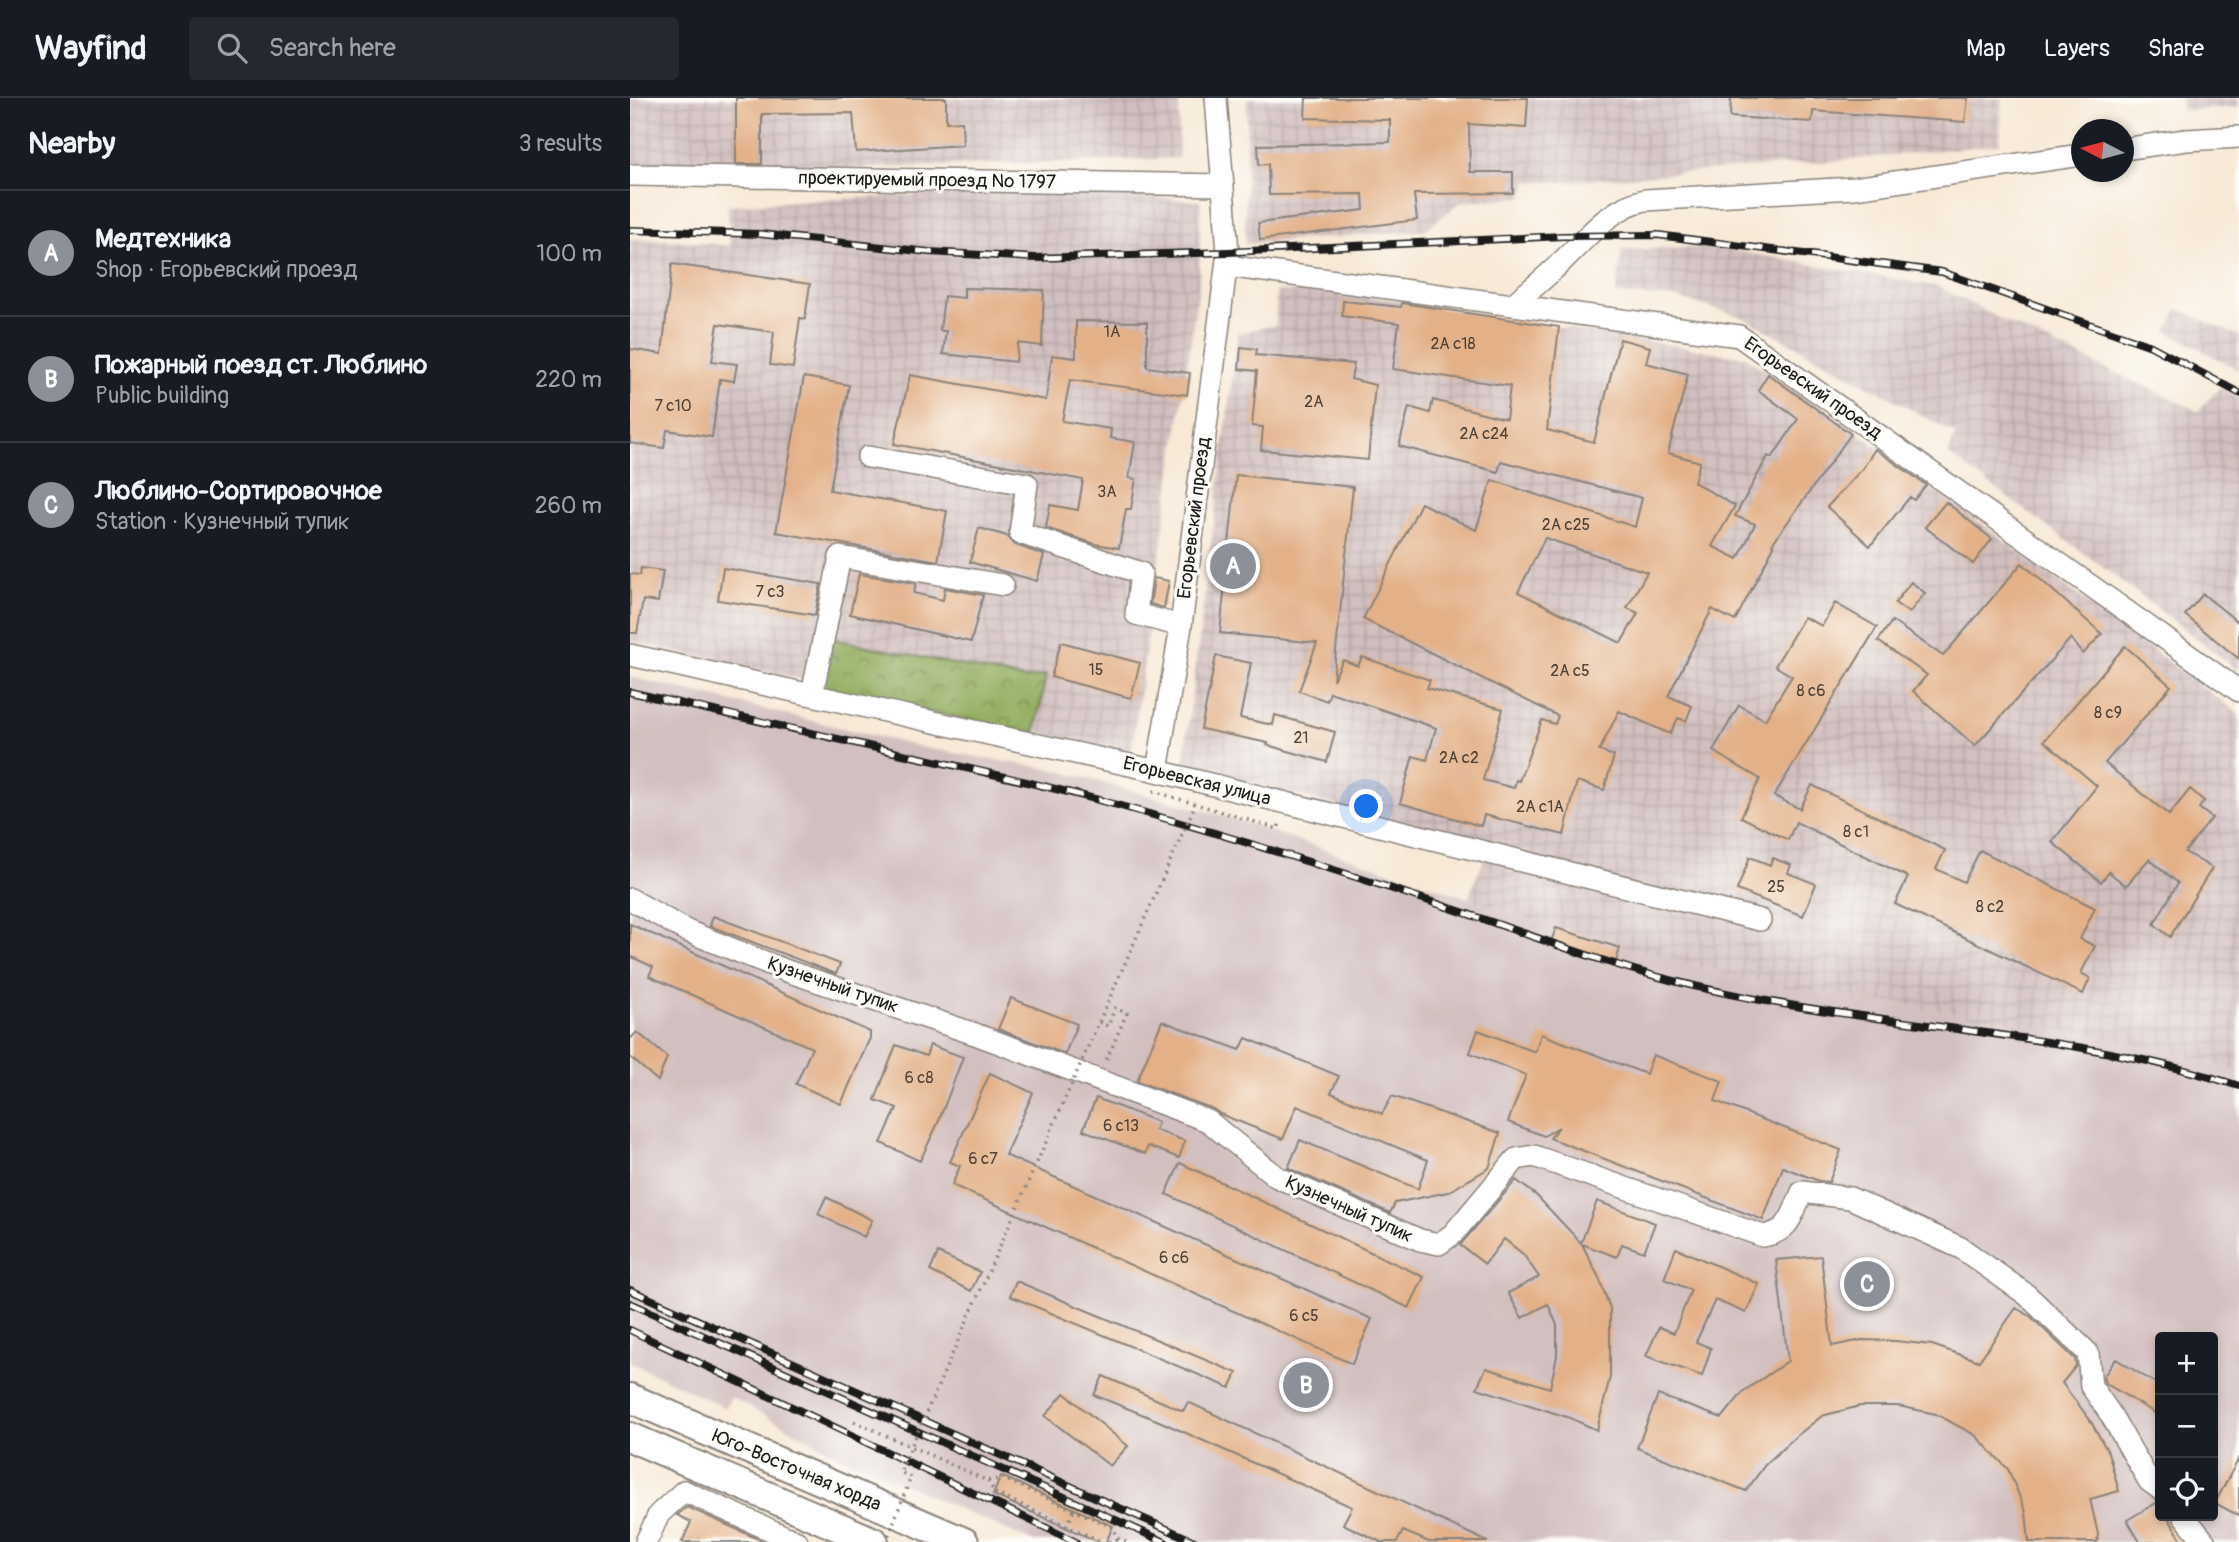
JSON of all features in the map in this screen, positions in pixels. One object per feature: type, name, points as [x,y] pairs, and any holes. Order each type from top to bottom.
[{"type":"main road","name":"Юго-Восточная хорда","points":[[630,1398],[964,1542]]},
{"type":"main road","name":"Юго-Восточная хорда","points":[[630,1437],[874,1542]]},
{"type":"street","name":"Егорьевский проезд","points":[[1157,771],[1181,626],[1216,332],[1227,266],[1216,98]]},
{"type":"street","points":[[2134,147],[2186,140],[2239,137]]},
{"type":"street","points":[[1512,305],[1614,212],[1629,203],[1854,188],[2071,156]]},
{"type":"street","name":"проектируемый проезд № 1797","points":[[630,175],[1223,185]]},
{"type":"street","name":"Егорьевский проезд","points":[[1227,266],[1738,336],[2239,691]]},
{"type":"street","points":[[868,457],[1027,484],[1020,533],[1141,573],[1136,614],[1181,626]]},
{"type":"street","points":[[811,695],[839,558],[1003,585]]},
{"type":"street","name":"Егорьевская улица","points":[[630,655],[1157,771],[1760,920]]},
{"type":"street","name":"Кузнечный тупик","points":[[630,899],[687,930],[787,971],[975,1034],[1208,1121],[1277,1177],[1420,1240],[1438,1244],[1453,1234],[1516,1159],[1534,1156],[1763,1236],[1778,1234],[1787,1225],[1802,1192],[1850,1198],[1961,1248],[2027,1295],[2088,1353],[2091,1386],[2149,1481],[2155,1485]]},
{"type":"street","points":[[646,1542],[659,1514],[684,1491],[797,1542]]},
{"type":"street","points":[[2188,1521],[2205,1542]]},
{"type":"path","points":[[886,1542],[911,1477],[900,1472],[1195,804],[1278,830]]},
{"type":"path","points":[[1099,1022],[1108,1026],[1115,1008],[1127,1013],[1102,1071]]},
{"type":"path","points":[[855,1420],[988,1480],[1002,1478],[1112,1527],[1119,1539],[1126,1542]]},
{"type":"path","points":[[988,1480],[995,1493],[1103,1542]]},
{"type":"path","points":[[1068,1526],[1074,1510]]},
{"type":"path","points":[[1110,1542],[1119,1539]]},
{"type":"shaded area","points":[[630,98],[1179,98],[1179,158],[777,171],[630,163]]},
{"type":"shaded area","points":[[1247,98],[2002,98],[2000,144],[1855,159],[1564,182],[1528,181],[1523,197],[1461,202],[1425,230],[1245,244]]},
{"type":"shaded area","points":[[2181,98],[2239,98],[2239,107],[2182,111]]},
{"type":"shaded area","points":[[1000,190],[1066,190],[1201,201],[1199,284],[1131,753],[630,641],[630,239],[677,240],[730,246],[728,205]]},
{"type":"shaded area","points":[[1714,247],[1939,287],[2004,321],[2198,411],[2220,387],[2239,398],[2239,671],[1948,454],[1956,434],[1743,317],[1677,298],[1616,294],[1622,250]]},
{"type":"shaded area","points":[[1276,291],[1336,291],[1745,357],[1856,431],[2239,714],[2239,1072],[2175,1052],[2063,1030],[1752,982],[1532,920],[1468,898],[1490,845],[1183,766],[1238,333],[1276,325]]},
{"type":"shaded area","points":[[2178,309],[2239,336],[2239,370],[2167,331]]},
{"type":"shaded area","points":[[630,677],[925,748],[1055,770],[1238,820],[1532,920],[1752,982],[2063,1030],[2175,1052],[2239,1072],[2239,1542],[1034,1542],[838,1455],[731,1397],[725,1408],[630,1362]]},
{"type":"green space","points":[[829,638],[1025,679],[1046,675],[1035,733],[818,690]]},
{"type":"building","points":[[736,98],[946,98],[946,122],[962,121],[963,145],[856,152],[853,113],[762,114],[762,164],[736,164]]},
{"type":"building","points":[[1306,98],[1528,98],[1526,128],[1469,124],[1470,172],[1513,172],[1513,193],[1414,194],[1417,220],[1260,240],[1258,223],[1364,210],[1363,194],[1269,195],[1268,164],[1259,165],[1258,145],[1390,142],[1390,120],[1305,118]]},
{"type":"building","points":[[1731,98],[1968,98],[1965,122],[1813,111],[1812,122],[1730,117]]},
{"type":"building","points":[[672,264],[810,284],[805,319],[800,318],[793,368],[770,365],[774,332],[718,324],[712,361],[737,364],[734,381],[720,379],[712,437],[667,430],[664,448],[630,443],[630,349],[662,354]]},
{"type":"building","points":[[964,288],[1044,290],[1042,346],[1018,343],[1016,362],[943,354],[946,331],[940,331],[944,296],[964,298]]},
{"type":"building","points":[[1343,301],[1401,307],[1402,303],[1559,327],[1547,430],[1594,442],[1620,339],[1650,347],[1646,363],[1688,374],[1668,453],[1700,462],[1694,482],[1735,506],[1712,546],[1738,559],[1755,524],[1735,516],[1768,456],[1772,458],[1798,419],[1758,390],[1768,374],[1851,434],[1772,544],[1774,546],[1735,621],[1712,609],[1668,696],[1692,706],[1686,721],[1678,718],[1670,734],[1619,711],[1599,751],[1614,756],[1604,790],[1577,781],[1564,835],[1484,815],[1481,826],[1400,803],[1413,756],[1427,760],[1436,728],[1330,692],[1327,701],[1299,691],[1317,643],[1220,633],[1236,475],[1353,487],[1333,680],[1343,660],[1358,666],[1362,657],[1430,680],[1427,688],[1503,709],[1483,780],[1514,788],[1542,720],[1555,724],[1558,716],[1363,619],[1421,503],[1476,530],[1492,480],[1635,527],[1642,498],[1501,461],[1498,472],[1399,446],[1409,407],[1430,413],[1433,400],[1506,419],[1510,386],[1393,369],[1399,323],[1342,316]],"holes":[[[1545,538],[1647,572],[1627,608],[1638,613],[1621,643],[1518,592]]]},
{"type":"building","points":[[1076,321],[1147,322],[1147,367],[1190,373],[1187,395],[1070,380],[1062,421],[1111,429],[1110,438],[1135,442],[1129,478],[1136,479],[1131,509],[1126,509],[1119,548],[1095,544],[1046,528],[1050,505],[1078,510],[1083,480],[894,444],[910,375],[1046,400],[1052,355],[1076,358]]},
{"type":"building","points":[[1241,347],[1257,349],[1256,355],[1354,364],[1351,379],[1375,385],[1368,460],[1261,450],[1263,427],[1252,426],[1257,371],[1239,369]]},
{"type":"building","points":[[804,377],[849,385],[830,490],[947,511],[938,561],[776,532]]},
{"type":"building","points":[[1875,449],[1926,485],[1914,500],[1910,497],[1870,546],[1827,507],[1863,468]]},
{"type":"building","points":[[1946,502],[1992,539],[1973,564],[1925,527]]},
{"type":"building","points":[[979,528],[1007,536],[1015,545],[1044,555],[1037,581],[970,562]]},
{"type":"building","points":[[2022,563],[2102,634],[2083,654],[2071,638],[1975,746],[1913,691],[1927,675],[1878,641],[1892,621],[1943,656]]},
{"type":"building","points":[[641,568],[663,571],[658,602],[643,600],[637,633],[630,633],[630,574],[640,575]]},
{"type":"building","points":[[723,568],[821,584],[815,615],[718,600]]},
{"type":"building","points":[[859,574],[916,583],[914,593],[943,600],[945,588],[983,595],[971,642],[850,614]]},
{"type":"building","points":[[1154,578],[1169,581],[1164,608],[1150,604]]},
{"type":"building","points":[[1911,582],[1925,593],[1909,613],[1895,603]]},
{"type":"building","points":[[2203,594],[2239,623],[2239,659],[2185,615]]},
{"type":"building","points":[[1835,603],[1877,627],[1774,796],[1800,809],[1812,785],[1945,850],[1936,869],[1964,882],[1980,850],[2095,908],[2080,939],[2095,946],[2081,973],[2090,978],[2083,994],[1895,904],[1908,877],[1796,822],[1788,840],[1741,817],[1760,779],[1713,751],[1739,705],[1765,720],[1792,676],[1775,666],[1804,617],[1822,626]]},
{"type":"building","points":[[1061,642],[1140,663],[1131,698],[1051,677]]},
{"type":"building","points":[[2125,646],[2171,686],[2105,763],[2169,815],[2190,789],[2204,801],[2199,808],[2212,818],[2185,852],[2212,868],[2170,937],[2154,924],[2178,883],[2149,859],[2126,886],[2109,872],[2101,882],[2052,842],[2097,786],[2044,741]]},
{"type":"building","points":[[1216,656],[1251,663],[1240,718],[1273,725],[1275,715],[1335,732],[1327,762],[1267,745],[1268,743],[1201,729]]},
{"type":"building","points":[[1750,857],[1770,865],[1773,858],[1791,865],[1788,873],[1816,884],[1803,916],[1737,890]]},
{"type":"building","points":[[713,916],[840,964],[836,974],[710,926]]},
{"type":"building","points":[[630,924],[870,1032],[870,1038],[841,1104],[796,1084],[812,1048],[649,976],[653,967],[630,956]]},
{"type":"building","points":[[1556,928],[1620,948],[1616,962],[1551,942]]},
{"type":"building","points":[[1011,998],[1077,1024],[1065,1054],[998,1029]]},
{"type":"building","points":[[1162,1021],[1240,1050],[1246,1038],[1339,1076],[1331,1093],[1382,1114],[1392,1096],[1500,1133],[1489,1168],[1448,1192],[1395,1203],[1390,1213],[1288,1168],[1300,1140],[1418,1189],[1428,1160],[1297,1106],[1283,1139],[1137,1081]]},
{"type":"building","points":[[1478,1030],[1535,1052],[1541,1034],[1646,1074],[1653,1055],[1722,1081],[1715,1101],[1841,1150],[1829,1182],[1819,1181],[1783,1167],[1763,1220],[1550,1138],[1559,1127],[1544,1136],[1508,1122],[1526,1075],[1470,1053]]},
{"type":"building","points":[[637,1032],[667,1057],[658,1081],[630,1057],[630,1039]]},
{"type":"building","points":[[896,1045],[926,1056],[930,1045],[963,1057],[938,1123],[920,1161],[881,1143],[897,1108],[875,1100]]},
{"type":"building","points":[[990,1073],[1033,1093],[1005,1155],[1372,1319],[1352,1364],[952,1185],[960,1166],[950,1162]]},
{"type":"building","points":[[1096,1098],[1158,1122],[1155,1130],[1185,1141],[1179,1158],[1148,1146],[1145,1154],[1083,1130]]},
{"type":"building","points":[[1180,1163],[1424,1277],[1409,1308],[1166,1194]]},
{"type":"building","points":[[1516,1180],[1537,1196],[1581,1243],[1597,1201],[1655,1223],[1644,1252],[1622,1244],[1617,1257],[1582,1244],[1610,1308],[1610,1377],[1597,1430],[1570,1418],[1477,1388],[1486,1368],[1550,1388],[1557,1356],[1557,1325],[1548,1304],[1522,1318],[1508,1293],[1539,1277],[1523,1254],[1504,1239],[1485,1264],[1460,1245]]},
{"type":"building","points":[[826,1197],[872,1220],[864,1237],[818,1214]]},
{"type":"building","points":[[1676,1248],[1759,1284],[1746,1313],[1715,1300],[1696,1342],[1711,1348],[1702,1376],[1646,1356],[1659,1327],[1674,1333],[1691,1290],[1664,1279]]},
{"type":"building","points":[[938,1253],[980,1272],[971,1291],[930,1271]]},
{"type":"building","points":[[1821,1256],[1832,1346],[1862,1340],[1895,1341],[1932,1345],[1979,1361],[2016,1308],[2030,1316],[2075,1359],[2076,1366],[2062,1383],[2090,1420],[2108,1452],[2119,1491],[2090,1499],[2098,1534],[2097,1542],[2029,1542],[2026,1512],[2008,1469],[1975,1435],[1936,1414],[1898,1406],[1860,1406],[1822,1416],[1765,1465],[1746,1491],[1637,1448],[1658,1395],[1722,1418],[1744,1391],[1788,1361],[1776,1260]]},
{"type":"building","points":[[1016,1281],[1237,1373],[1230,1388],[1010,1296]]},
{"type":"building","points":[[2116,1359],[2155,1383],[2155,1413],[2105,1383],[2103,1377]]},
{"type":"building","points":[[1103,1376],[1183,1411],[1188,1402],[1488,1542],[1429,1542],[1403,1531],[1397,1542],[1381,1542],[1343,1524],[1352,1507],[1094,1395]]},
{"type":"building","points":[[1064,1393],[1128,1446],[1110,1466],[1045,1416]]},
{"type":"building","points":[[2239,1458],[2239,1516],[2218,1505],[2218,1497]]},
{"type":"building","points":[[1001,1476],[1113,1526],[1106,1542],[1099,1542],[993,1495]]},
{"type":"building","points":[[2155,1504],[2155,1521],[2170,1521],[2183,1542],[2140,1542],[2127,1520]]},
{"type":"building","points":[[687,1507],[765,1542],[682,1542],[691,1522],[677,1515]]},
{"type":"railway","points":[[630,230],[760,234],[929,252],[1035,258],[1563,236],[1658,235],[1942,272],[2151,346],[2239,393]]},
{"type":"railway","points":[[630,692],[1117,805],[1322,866],[1587,955],[1674,981],[1815,1009],[2100,1051],[2170,1066],[2239,1086]]},
{"type":"railway","points":[[630,1290],[1196,1542]]},
{"type":"railway","points":[[630,1303],[1165,1542]]},
{"type":"railway","points":[[630,1330],[1076,1542]]},
{"type":"place","name":"Медтехника","points":[[1233,566]]},
{"type":"place","name":"Люблино-Сортировочное","points":[[1867,1284]]},
{"type":"place","name":"Пожарный поезд ст. Люблино","points":[[1306,1385]]}]
